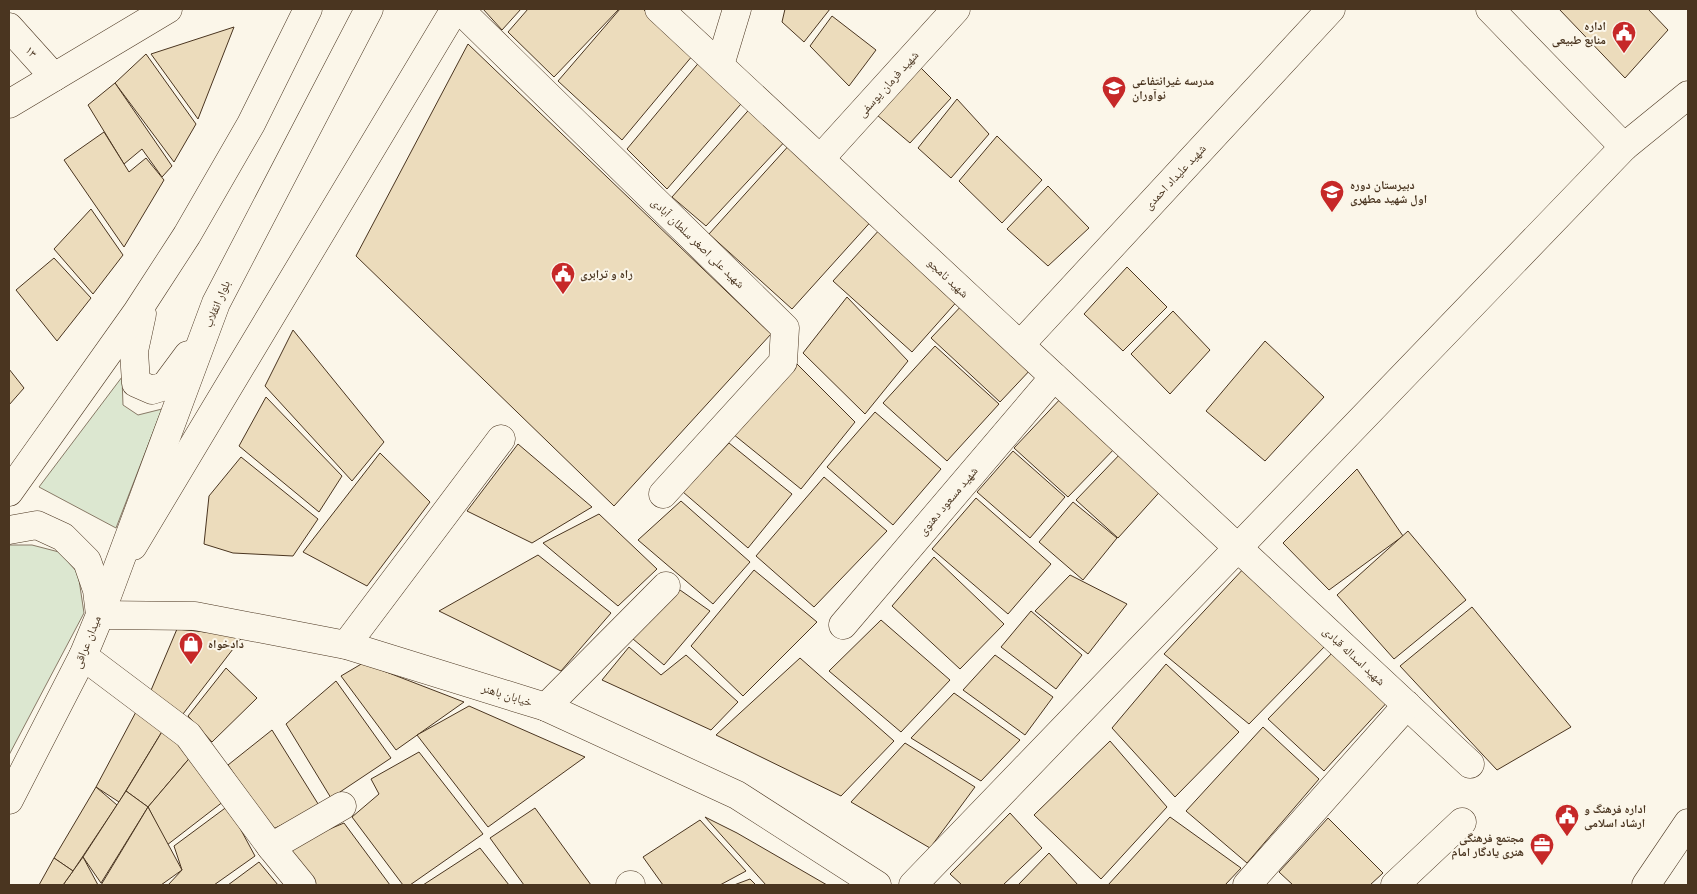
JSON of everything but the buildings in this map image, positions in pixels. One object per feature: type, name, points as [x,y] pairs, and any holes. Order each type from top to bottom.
[{"type":"street","points":[[9,492],[147,298],[187,235],[252,124],[308,9]]},
{"type":"street","name":"بلوار انقلاب","points":[[100,615],[216,303],[368,9]]},
{"type":"street","points":[[117,573],[457,9]]},
{"type":"street","name":"شهید علی اصغر سلطان آبادی","points":[[457,9],[785,328],[783,362],[663,494]]},
{"type":"street","name":"شهید نامجو","points":[[659,9],[1237,548]]},
{"type":"street","points":[[720,65],[737,9]]},
{"type":"street","name":"شهید فرمان یوسفی","points":[[820,159],[956,9]]},
{"type":"street","name":"شهید علیداد احمدی","points":[[1020,345],[1331,9]]},
{"type":"street","points":[[1490,9],[1624,148]]},
{"type":"street","points":[[9,104],[164,10]]},
{"type":"street","name":"۱۳","points":[[9,26],[54,77]]},
{"type":"street","points":[[913,885],[1624,148],[1688,95]]},
{"type":"street","points":[[147,298],[134,351],[134,368],[136,383],[152,390],[166,386],[183,364],[216,303]]},
{"type":"street","name":"شهید مسعود دهنوی","points":[[843,625],[1054,376]]},
{"type":"street","points":[[346,645],[501,439]]},
{"type":"street","name":"میدان عراقی","points":[[9,530],[37,525],[63,536],[87,561],[97,590],[100,615],[83,656],[9,800]]},
{"type":"street","name":"شهید اسداله قبادی","points":[[1237,548],[1470,764]]},
{"type":"street","points":[[546,707],[666,586]]},
{"type":"street","name":"خیابان باهنر","points":[[100,615],[195,616],[346,645],[546,707],[737,796],[877,885]]},
{"type":"street","points":[[83,656],[188,735],[271,847],[302,885]]},
{"type":"street","points":[[1247,885],[1407,705]]},
{"type":"street","points":[[271,847],[342,806]]},
{"type":"street","points":[[1400,883],[1462,822]]},
{"type":"street","points":[[1646,885],[1688,823]]},
{"type":"green space","points":[[122,377],[123,405],[138,415],[162,409],[116,528],[39,487]]},
{"type":"green space","points":[[9,545],[32,545],[59,552],[78,573],[84,613],[9,755]]},
{"type":"place","name":"اداره منابع طبیعی","points":[[1624,54]]},
{"type":"place","name":"مدرسه غیرانتفاعی نوآوران","points":[[1114,109]]},
{"type":"place","name":"دبیرستان دوره اول شهید مطهری","points":[[1332,213]]},
{"type":"place","name":"راه و ترابری","points":[[563,295]]},
{"type":"place","name":"دادخواه","points":[[191,665]]},
{"type":"place","name":"اداره فرهنگ و ارشاد اسلامی","points":[[1567,837]]},
{"type":"place","name":"مجتمع فرهنگی هنری یادگار امام","points":[[1542,866]]}]
